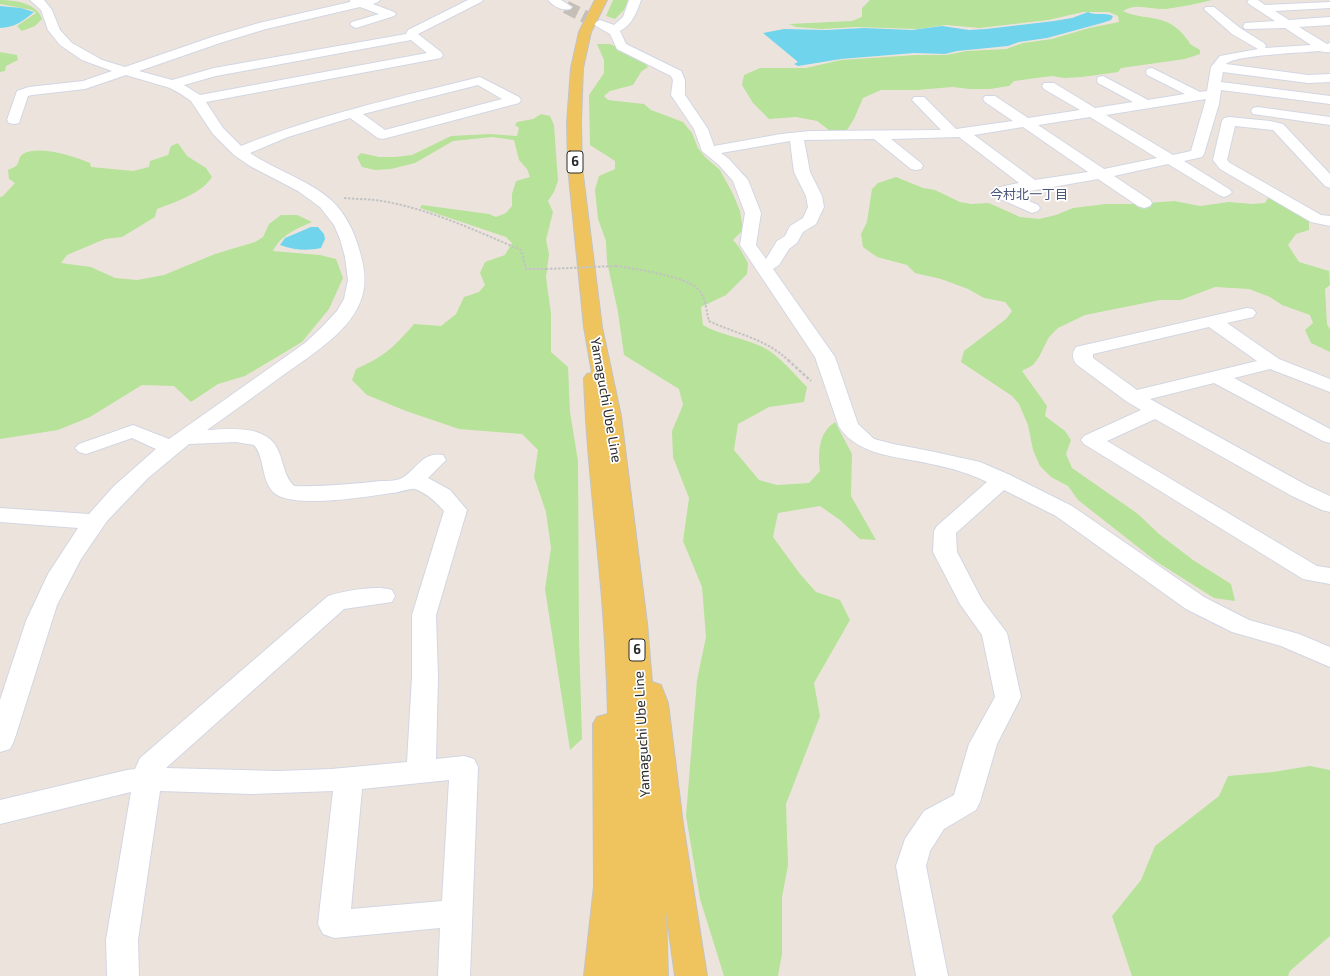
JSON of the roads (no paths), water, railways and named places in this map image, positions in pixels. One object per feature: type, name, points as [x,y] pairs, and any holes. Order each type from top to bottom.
[{"type":"main road","name":"Yamaguchi Ube Line","points":[[600,0],[592,16],[580,50],[575,86],[575,167],[593,327],[611,416],[635,623],[647,824],[652,976]]},
{"type":"main road","name":"Yamaguchi Ube Line","points":[[593,327],[594,415],[611,559],[617,631],[624,757],[626,976]]},
{"type":"main road","points":[[600,976],[609,886],[609,751],[604,640],[611,559]]},
{"type":"main road","points":[[635,623],[655,703],[668,824],[691,976]]},
{"type":"street","points":[[0,741],[45,605],[69,558],[95,522],[121,492],[143,471],[326,335],[348,308],[354,297],[357,284],[356,270],[351,249],[340,220],[331,208],[306,189],[264,168],[239,152],[218,131],[197,100],[188,92],[172,84],[124,72],[89,59],[69,46],[59,38],[52,27],[49,11],[43,4],[36,0]]},
{"type":"street","points":[[13,112],[22,94],[29,91],[84,86],[219,39],[356,2],[374,0]]},
{"type":"street","points":[[413,36],[412,33],[477,0]]},
{"type":"street","points":[[554,0],[566,7]]},
{"type":"street","points":[[614,30],[624,24],[635,0]]},
{"type":"street","points":[[356,2],[390,14],[356,24]]},
{"type":"street","points":[[1328,48],[1258,5],[1330,5]]},
{"type":"street","points":[[1210,9],[1236,31],[1270,51]]},
{"type":"street","points":[[1249,26],[1330,21]]},
{"type":"street","points":[[600,24],[614,30],[617,33],[621,46],[676,74],[679,80],[678,95],[701,129],[709,151],[724,162],[740,180],[753,213],[748,245],[825,357],[834,387],[850,427],[867,443],[890,450],[930,457],[972,467],[1002,480],[1064,511],[1195,603],[1241,626],[1290,640],[1330,658]]},
{"type":"street","points":[[172,84],[214,72],[413,36],[437,54],[197,100]]},
{"type":"street","points":[[1032,208],[1003,195],[1000,191],[1101,174],[1197,154],[1213,94],[1217,67],[1224,59],[1270,51],[1328,48]]},
{"type":"street","points":[[242,67],[259,87]]},
{"type":"street","points":[[1217,67],[1308,79],[1330,78]]},
{"type":"street","points":[[1152,72],[1198,96]]},
{"type":"street","points":[[1103,80],[1146,104]]},
{"type":"street","points":[[239,152],[283,134],[352,113],[480,81],[514,100],[383,135],[352,113]]},
{"type":"street","points":[[1049,86],[1224,192]]},
{"type":"street","points":[[709,151],[781,138],[957,134],[1025,122],[1213,94],[1330,100]]},
{"type":"street","points":[[1213,94],[1228,106]]},
{"type":"street","points":[[990,99],[1144,202]]},
{"type":"street","points":[[919,100],[957,134],[1033,186]]},
{"type":"street","points":[[1244,109],[1330,120]]},
{"type":"street","points":[[1330,183],[1278,127],[1228,121],[1220,160],[1225,166],[1317,220],[1330,221]]},
{"type":"street","points":[[879,136],[916,166]]},
{"type":"street","points":[[762,267],[771,264],[778,256],[781,247],[794,238],[796,229],[810,221],[816,207],[814,196],[802,172],[796,137]]},
{"type":"street","points":[[1247,313],[1083,351],[1083,360],[1132,397],[1300,491],[1330,505]]},
{"type":"street","points":[[1212,321],[1272,363],[1330,386]]},
{"type":"street","points":[[1132,397],[1272,363]]},
{"type":"street","points":[[1217,377],[1330,437]]},
{"type":"street","points":[[1156,411],[1091,440],[1311,573],[1330,576]]},
{"type":"street","points":[[86,448],[133,431],[179,443],[238,436],[248,437],[260,440],[266,447],[277,482],[288,492],[321,494],[408,484],[435,460]]},
{"type":"street","points":[[413,479],[442,495],[456,510],[424,615],[425,677],[422,772]]},
{"type":"street","points":[[932,976],[911,866],[916,848],[934,820],[966,802],[983,744],[1008,697],[994,633],[972,604],[945,552],[945,531],[1002,480]]},
{"type":"street","points":[[0,515],[95,522]]},
{"type":"street","points":[[123,976],[122,940],[150,766],[337,602],[383,596]]},
{"type":"street","points":[[0,812],[127,781],[147,779],[252,783],[350,780],[464,767],[454,976]]},
{"type":"street","points":[[350,780],[334,924],[458,912]]},
{"type":"water","points":[[0,6],[21,8],[34,12],[26,19],[18,23],[0,28]]},
{"type":"water","points":[[1088,12],[1113,16],[1111,20],[1102,23],[1047,38],[1019,42],[1008,46],[957,51],[945,54],[914,53],[841,59],[798,66],[794,64],[798,62],[763,33],[784,29],[826,30],[864,28],[912,30],[942,26],[969,30],[986,29],[1072,18]]},
{"type":"water","points":[[311,227],[318,227],[324,234],[325,239],[321,248],[300,250],[280,245],[285,238]]},
{"type":"tunnel","points":[[566,7],[600,24]]},
{"type":"district","name":"今村北一丁目","points":[[1029,195]]}]
